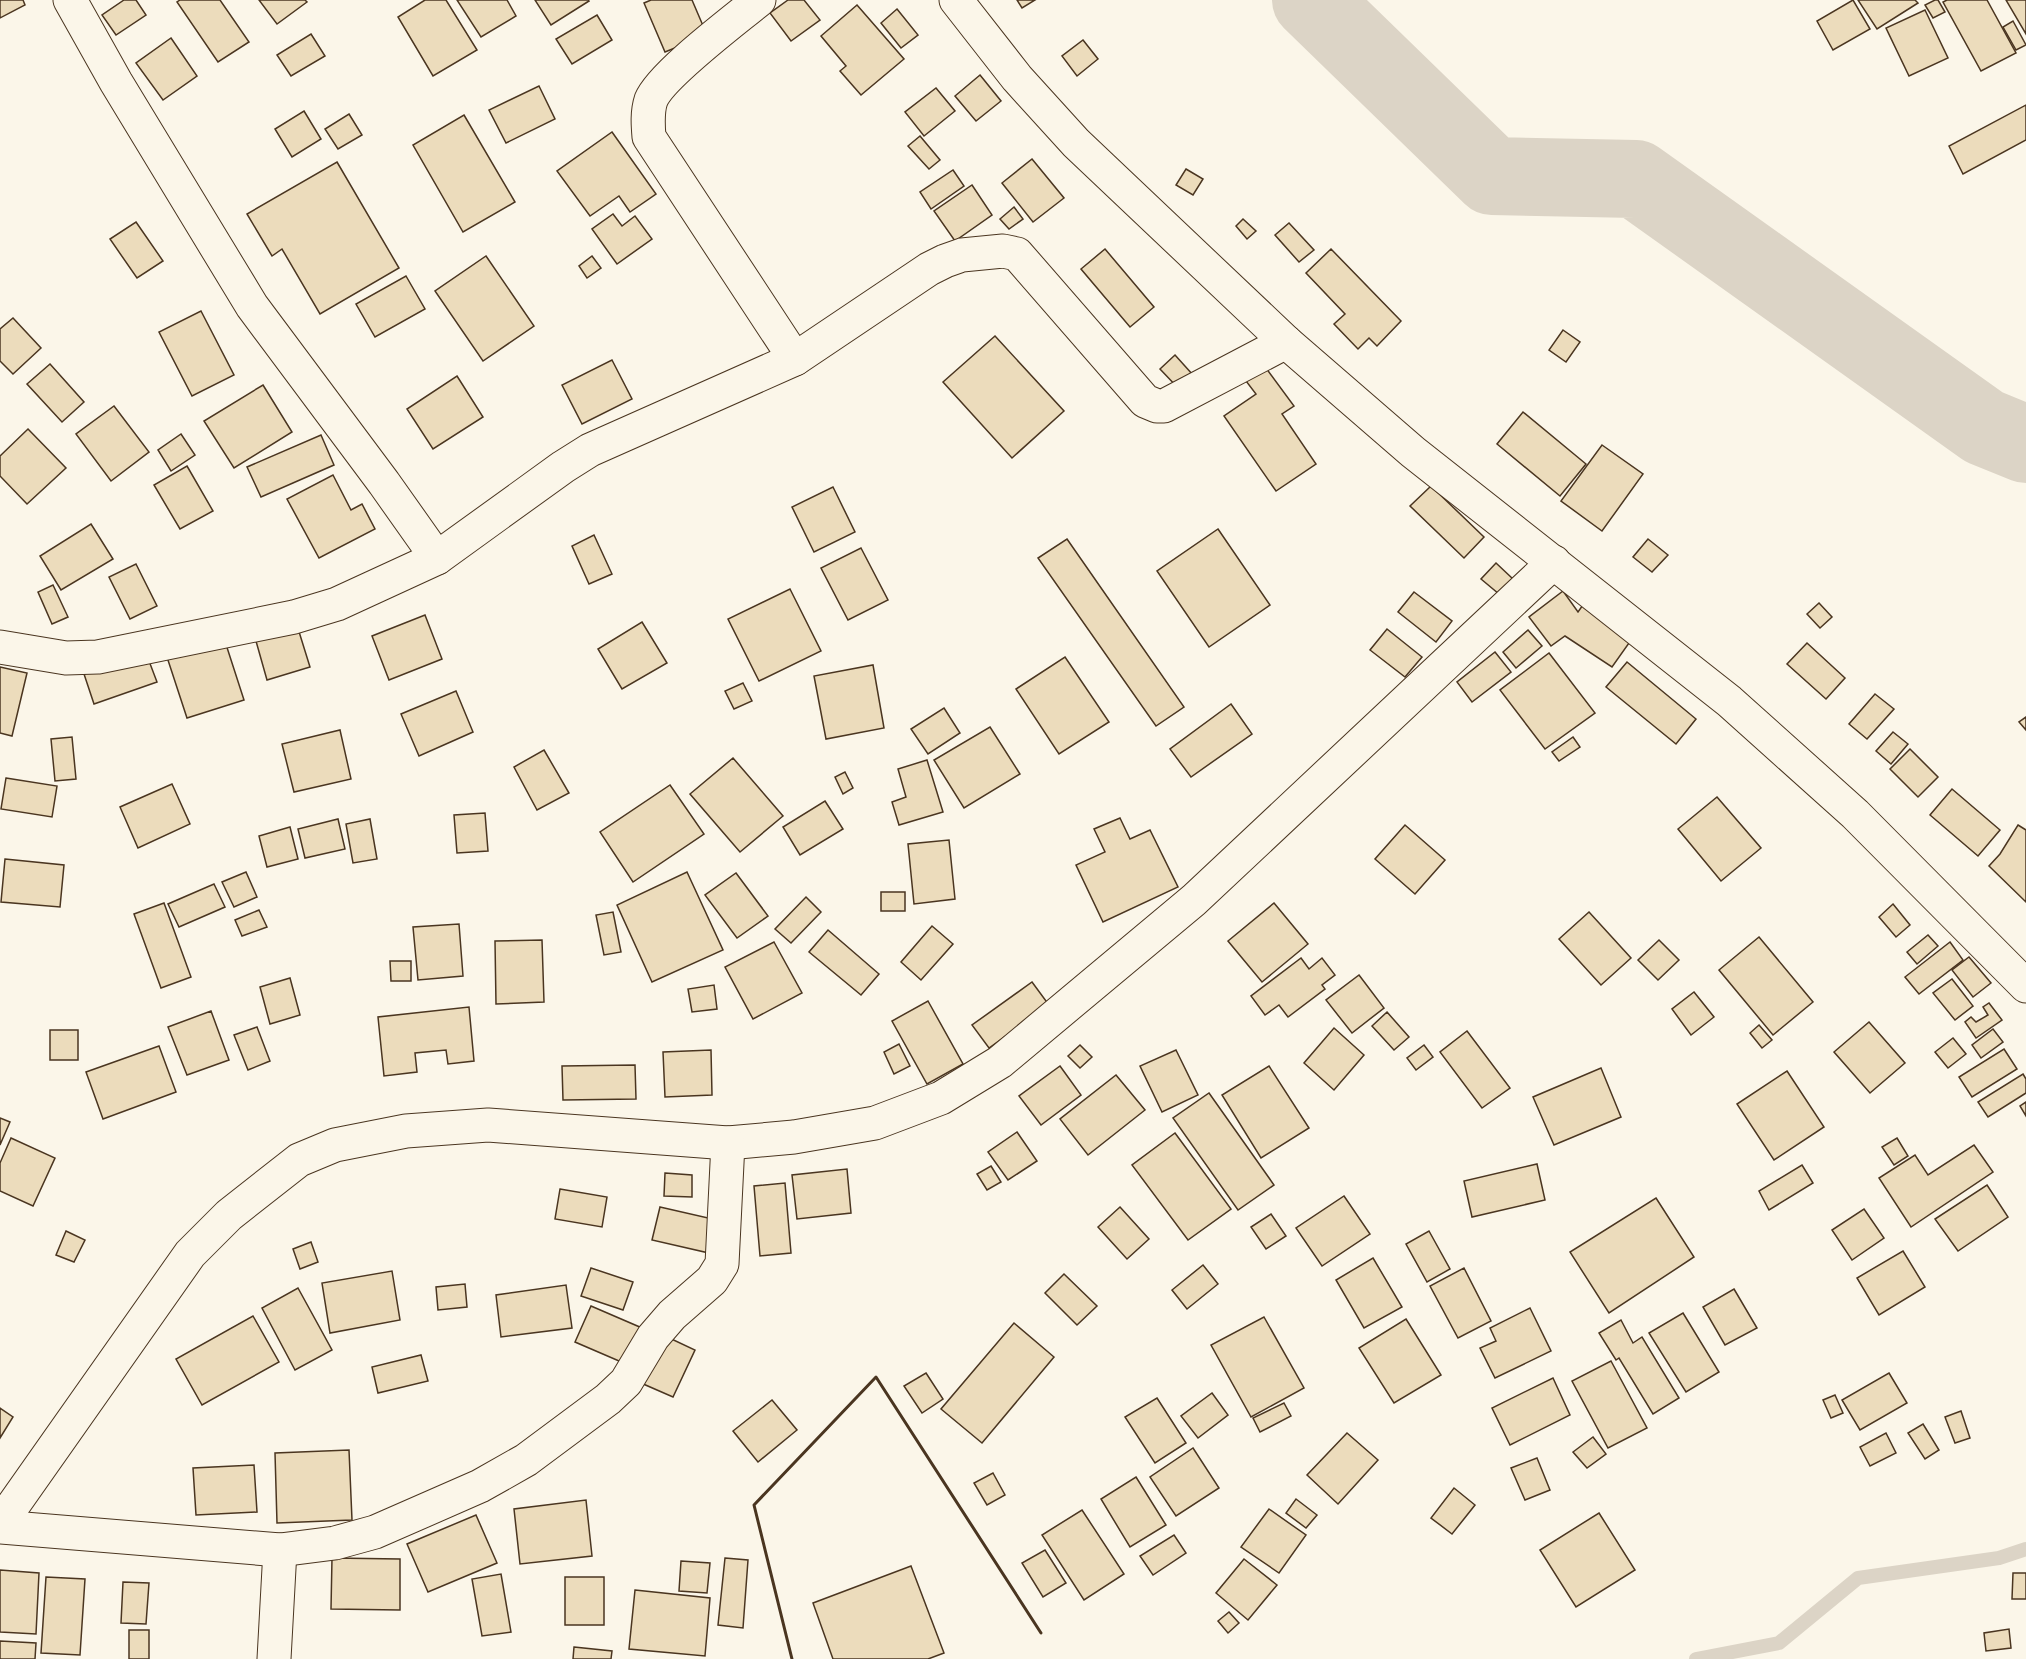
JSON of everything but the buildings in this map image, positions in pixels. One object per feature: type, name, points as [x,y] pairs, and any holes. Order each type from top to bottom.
[{"type":"main road","points":[[759,0],[665,79],[652,99],[648,116],[649,137],[795,359]]},
{"type":"main road","points":[[956,0],[1017,78],[1076,143],[1286,342],[1413,452],[1729,701],[1855,814],[2026,986]]},
{"type":"main road","points":[[80,4],[116,82],[252,306],[437,558]]},
{"type":"main road","points":[[0,648],[66,658],[99,657],[294,616],[338,604],[437,558],[590,450],[795,359],[929,269],[962,255],[1003,251],[1017,254],[1145,401],[1157,406],[1164,406],[1286,342]]},
{"type":"main road","points":[[0,1526],[190,1254],[230,1215],[299,1160],[335,1145],[406,1131],[488,1125],[728,1143],[794,1137],[875,1123],[941,1098],[1000,1062],[1194,900],[1554,561]]},
{"type":"main road","points":[[0,1526],[280,1550],[335,1543],[375,1532],[480,1486],[526,1460],[608,1399],[626,1382],[653,1337],[672,1315],[712,1280],[723,1264],[728,1143]]},
{"type":"main road","points":[[274,1659],[280,1550]]},
{"type":"waterway","points":[[1311,0],[1492,176],[1636,179],[1984,427],[2026,444]]},
{"type":"waterway","points":[[1696,1659],[1779,1643],[1858,1578],[1999,1558],[2026,1549]]},
{"type":"wall","points":[[792,1659],[754,1505],[876,1377],[1041,1633]]}]
